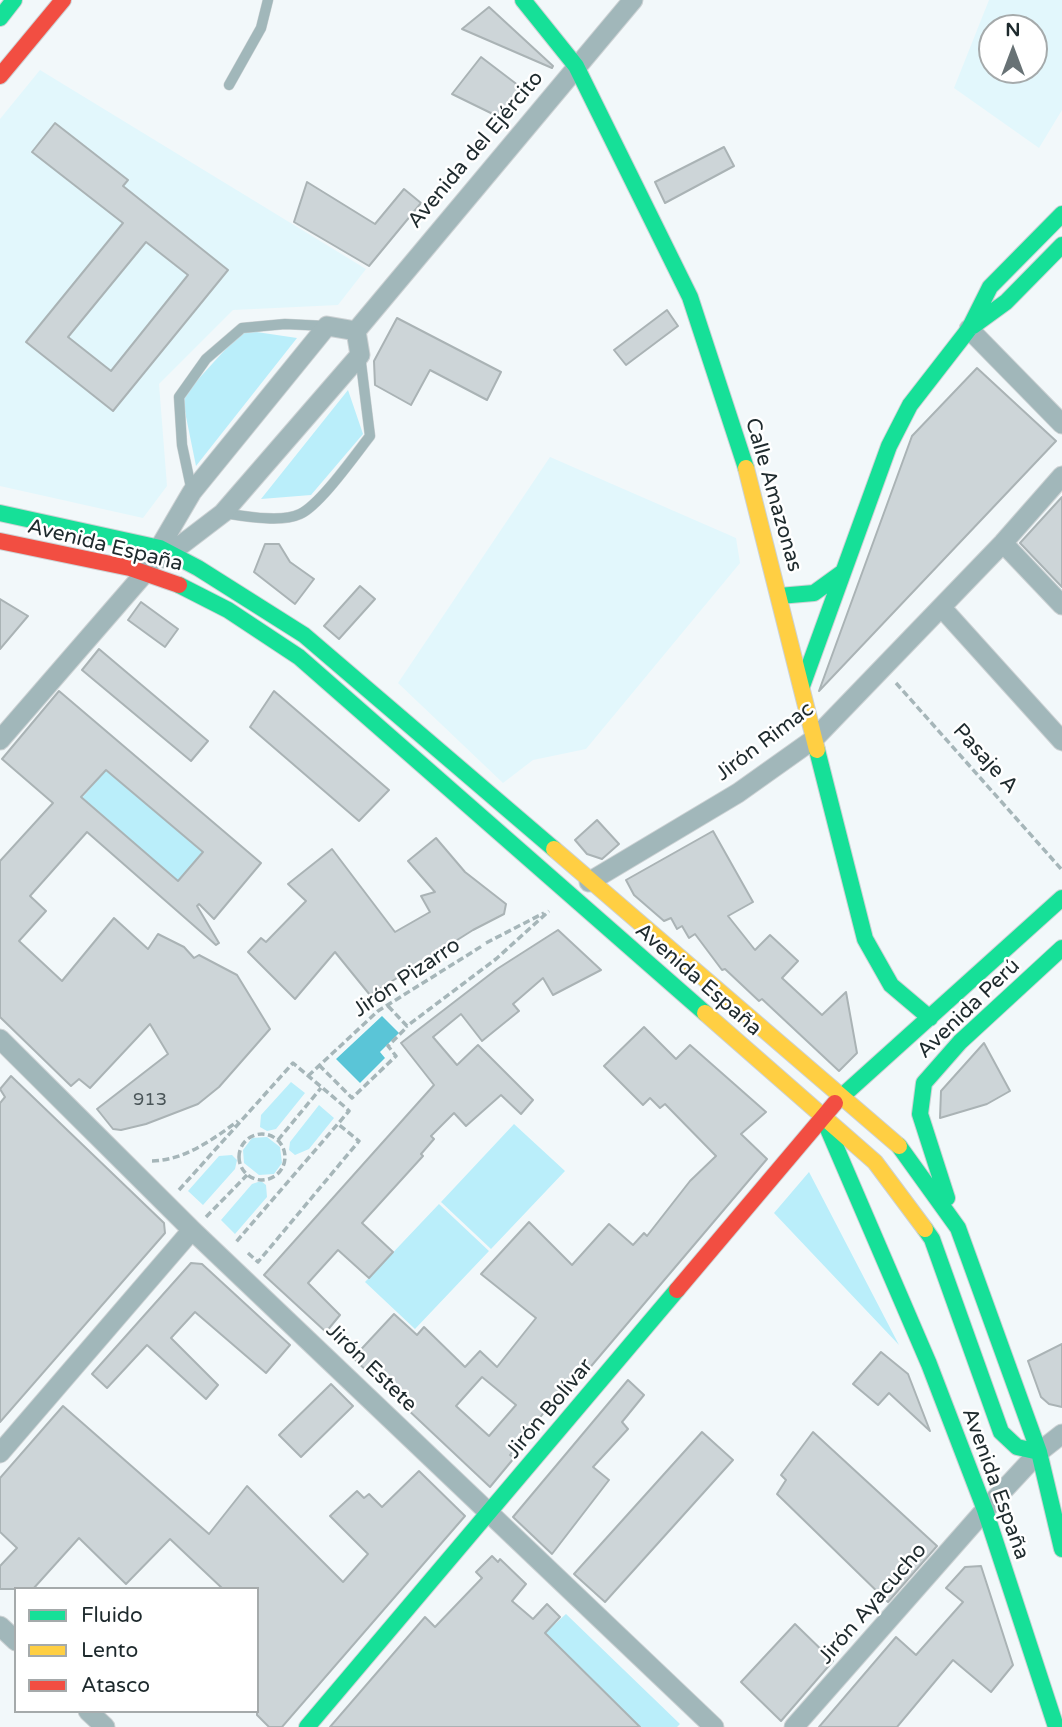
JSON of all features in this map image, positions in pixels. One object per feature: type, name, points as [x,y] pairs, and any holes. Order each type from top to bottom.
[{"type":"main road","points":[[0,18],[14,0]]},
{"type":"main road","points":[[0,76],[62,0]]},
{"type":"main road","name":"Calle Amazonas","points":[[523,0],[576,65],[690,297],[748,474],[865,939],[891,985],[930,1018]]},
{"type":"main road","points":[[802,686],[889,446],[910,405],[969,329],[990,287],[1062,214]]},
{"type":"main road","points":[[969,329],[1006,302],[1062,245]]},
{"type":"main road","name":"Avenida España","points":[[0,513],[166,551],[303,635],[840,1098],[896,1143],[958,1228],[1039,1452],[1062,1549]]},
{"type":"main road","name":"Avenida España","points":[[0,541],[144,574],[203,596],[299,657],[822,1115],[929,1364],[985,1510],[1056,1727]]},
{"type":"main road","points":[[779,596],[814,593],[843,572]]},
{"type":"main road","name":"Avenida Perú","points":[[822,1115],[1062,898]]},
{"type":"main road","name":"Avenida Perú","points":[[958,1228],[920,1114],[924,1083],[960,1042],[1062,948]]},
{"type":"main road","points":[[822,1115],[875,1162],[932,1239],[1001,1432],[1017,1447],[1039,1452]]},
{"type":"main road","name":"Jirón Bolívar","points":[[307,1727],[490,1514],[822,1115]]},
{"type":"street","name":"Avenida del Ejército","points":[[356,331],[633,0]]},
{"type":"street","points":[[0,740],[166,551],[223,513],[360,355],[356,331],[327,326],[192,492],[166,551]]},
{"type":"street","points":[[969,329],[1062,424]]},
{"type":"street","name":"Jirón Rimac","points":[[589,881],[738,793],[814,739],[884,670],[1062,476]]},
{"type":"street","points":[[1003,543],[1062,605]]},
{"type":"street","points":[[942,608],[1062,741]]},
{"type":"street","name":"Jirón Estete","points":[[0,1039],[714,1727]]},
{"type":"street","points":[[0,1452],[197,1226]]},
{"type":"street","name":"Jirón Ayacucho","points":[[794,1727],[985,1510],[1039,1452],[1062,1434]]},
{"type":"street","points":[[0,1626],[14,1639]]},
{"type":"street","points":[[90,1713],[105,1727]]},
{"type":"lane","points":[[229,85],[261,28],[268,0]]},
{"type":"lane","points":[[192,492],[182,445],[179,397],[206,359],[242,328],[285,324],[327,326]]},
{"type":"lane","points":[[223,513],[265,518],[300,515],[341,473],[370,436],[360,355]]},
{"type":"path","name":"Pasaje A","points":[[884,670],[1062,870]]},
{"type":"path","name":"Jirón Pizarro","points":[[308,1077],[388,1006],[484,944],[551,910],[496,958],[407,1026]]},
{"type":"path","points":[[345,1107],[396,1056],[388,1046],[407,1026],[388,1006]]},
{"type":"path","points":[[179,1189],[293,1063],[345,1107],[349,1111],[236,1242]]},
{"type":"path","points":[[319,1065],[352,1098]]},
{"type":"path","points":[[278,1141],[321,1088]]},
{"type":"path","points":[[150,1161],[175,1158],[189,1152],[246,1116]]},
{"type":"path","points":[[258,1262],[359,1141],[338,1124]]},
{"type":"path","points":[[261,1134],[278,1141],[285,1160],[279,1172],[261,1180],[248,1175],[239,1159],[245,1142],[261,1134]]},
{"type":"path","points":[[197,1226],[248,1175]]},
{"type":"shaded area","points":[[989,0],[1062,0],[1062,110],[1039,148],[954,88],[978,28],[978,84],[1048,84],[1048,14],[983,14]]},
{"type":"shaded area","points":[[40,70],[366,269],[338,305],[233,310],[159,384],[167,486],[143,518],[0,486],[0,119]]},
{"type":"shaded area","points":[[243,330],[297,338],[196,466],[182,397]]},
{"type":"shaded area","points":[[348,390],[363,434],[311,495],[261,499]]},
{"type":"shaded area","points":[[550,457],[736,538],[740,563],[586,749],[533,760],[503,783],[398,683]]},
{"type":"shaded area","points":[[106,770],[203,852],[178,881],[82,798]]},
{"type":"shaded area","points":[[291,1082],[305,1093],[276,1129],[267,1131],[260,1127],[261,1115]]},
{"type":"shaded area","points":[[319,1105],[334,1118],[309,1149],[295,1155],[289,1150],[290,1142]]},
{"type":"shaded area","points":[[514,1124],[565,1171],[491,1249],[441,1202]]},
{"type":"shaded area","points":[[267,1137],[280,1147],[282,1163],[274,1174],[259,1175],[244,1163],[243,1150],[252,1138]]},
{"type":"shaded area","points":[[232,1155],[237,1160],[235,1169],[203,1205],[188,1191],[219,1156]]},
{"type":"shaded area","points":[[809,1172],[899,1345],[774,1213]]},
{"type":"shaded area","points":[[261,1181],[266,1185],[267,1197],[235,1234],[221,1220],[252,1184]]},
{"type":"shaded area","points":[[439,1204],[489,1251],[415,1329],[365,1282]]},
{"type":"shaded area","points":[[566,1614],[680,1724],[677,1727],[640,1727],[545,1633]]},
{"type":"water","points":[[382,1016],[399,1033],[380,1052],[385,1058],[360,1083],[336,1059]]},
{"type":"building","points":[[489,7],[553,66],[552,68],[462,29]]},
{"type":"building","points":[[481,57],[523,89],[501,118],[452,94]]},
{"type":"building","points":[[55,123],[128,180],[123,186],[228,270],[113,411],[26,342],[123,223],[32,152]],"holes":[[[146,242],[188,275],[111,371],[68,337]]]},
{"type":"building","points":[[724,147],[734,166],[665,203],[655,182]]},
{"type":"building","points":[[307,182],[375,224],[404,189],[421,203],[369,266],[294,222]]},
{"type":"building","points":[[667,310],[678,326],[626,365],[614,350]]},
{"type":"building","points":[[397,318],[501,372],[487,400],[430,370],[411,405],[375,385],[374,361]]},
{"type":"building","points":[[977,368],[1056,441],[819,691],[912,436]]},
{"type":"building","points":[[1062,497],[1062,587],[1020,543]]},
{"type":"building","points":[[265,544],[279,544],[290,562],[314,579],[295,604],[254,572]]},
{"type":"building","points":[[360,586],[375,599],[339,639],[324,626]]},
{"type":"building","points":[[0,599],[28,616],[0,649]]},
{"type":"building","points":[[141,602],[178,629],[165,647],[128,620]]},
{"type":"building","points":[[99,649],[208,741],[191,761],[82,670]]},
{"type":"building","points":[[59,691],[261,863],[214,919],[199,904],[197,906],[219,943],[216,945],[87,832],[30,896],[46,911],[19,941],[62,981],[114,918],[148,949],[158,934],[184,947],[194,958],[199,955],[237,975],[270,1029],[219,1087],[198,1104],[146,1124],[121,1130],[113,1129],[97,1109],[168,1054],[150,1024],[90,1088],[79,1079],[71,1086],[0,1017],[0,861],[53,803],[2,759]],"holes":[[[106,770],[203,852],[178,881],[81,797]]]},
{"type":"building","points":[[274,691],[389,790],[359,821],[250,727]]},
{"type":"building","points":[[597,820],[619,844],[602,859],[587,854],[575,840]]},
{"type":"building","points":[[713,831],[753,902],[728,916],[755,950],[770,935],[798,961],[782,978],[822,1015],[846,992],[857,1053],[839,1071],[762,999],[759,1001],[725,969],[722,970],[695,934],[689,938],[682,926],[677,929],[671,918],[664,921],[634,895],[626,880]]},
{"type":"building","points":[[436,838],[465,872],[506,904],[504,914],[473,930],[370,995],[335,952],[295,999],[248,952],[261,938],[266,942],[306,901],[288,884],[332,849],[395,932],[430,912],[421,896],[435,892],[408,861]]},
{"type":"building","points":[[558,930],[601,970],[553,995],[543,978],[513,1004],[519,1011],[482,1041],[461,1014],[433,1037],[457,1065],[478,1045],[533,1100],[521,1114],[501,1095],[466,1126],[454,1113],[431,1136],[434,1139],[421,1154],[423,1156],[362,1223],[393,1252],[369,1278],[338,1250],[308,1283],[340,1315],[326,1332],[264,1275],[434,1085],[401,1043],[497,969]]},
{"type":"building","points":[[644,1027],[676,1059],[690,1045],[766,1112],[741,1134],[767,1159],[559,1404],[554,1400],[510,1455],[514,1458],[490,1487],[353,1358],[394,1314],[417,1335],[424,1327],[465,1367],[480,1351],[497,1367],[536,1318],[481,1274],[529,1222],[572,1265],[609,1224],[633,1245],[644,1233],[647,1236],[690,1181],[716,1156],[665,1104],[660,1108],[650,1098],[643,1105],[604,1066]],"holes":[[[482,1377],[516,1405],[489,1436],[456,1406]]]},
{"type":"building","points":[[984,1043],[1010,1091],[987,1104],[940,1118],[941,1091]]},
{"type":"building","points":[[11,1076],[164,1223],[165,1233],[0,1422],[0,1103],[5,1097],[0,1089]]},
{"type":"building","points":[[191,1263],[202,1264],[290,1345],[266,1373],[195,1312],[171,1338],[218,1385],[206,1399],[147,1345],[107,1388],[92,1374]]},
{"type":"building","points":[[1062,1344],[1062,1407],[1049,1404],[1041,1397],[1028,1361]]},
{"type":"building","points":[[881,1352],[908,1374],[930,1431],[889,1393],[878,1405],[853,1384]]},
{"type":"building","points":[[628,1380],[644,1395],[622,1422],[628,1429],[593,1467],[609,1480],[552,1554],[513,1517]]},
{"type":"building","points":[[331,1384],[353,1406],[301,1457],[279,1435]]},
{"type":"building","points":[[63,1406],[209,1534],[247,1486],[343,1582],[368,1554],[330,1516],[357,1491],[364,1498],[369,1494],[382,1507],[419,1471],[465,1516],[282,1727],[269,1727],[257,1715],[259,1587],[221,1587],[170,1539],[126,1584],[79,1538],[35,1587],[0,1589],[0,1566],[17,1548],[0,1532],[0,1478]]},
{"type":"building","points":[[702,1432],[733,1460],[605,1602],[574,1574]]},
{"type":"building","points":[[813,1432],[937,1546],[888,1602],[777,1494],[786,1480],[781,1475]]},
{"type":"building","points":[[492,1556],[498,1562],[500,1559],[526,1584],[512,1601],[533,1619],[547,1604],[560,1617],[545,1633],[640,1727],[330,1727],[425,1617],[435,1627],[482,1578],[476,1572]]},
{"type":"building","points":[[981,1566],[1013,1665],[991,1692],[953,1660],[897,1727],[819,1727],[896,1637],[916,1655],[963,1602],[946,1588],[965,1567]]},
{"type":"building","points":[[795,1624],[833,1661],[781,1721],[741,1682]]},
{"type":"traffic: fast","points":[[0,18],[14,0]]},
{"type":"traffic: fast","points":[[523,0],[576,66],[690,297],[746,468]]},
{"type":"traffic: fast","points":[[802,686],[889,446],[910,405],[969,329],[990,287],[1062,214]]},
{"type":"traffic: fast","points":[[973,326],[1006,302],[1062,245]]},
{"type":"traffic: fast","points":[[0,513],[160,548],[198,568],[304,635],[554,849]]},
{"type":"traffic: fast","points":[[779,596],[814,593],[843,572]]},
{"type":"traffic: fast","points":[[179,585],[228,610],[299,657],[705,1013]]},
{"type":"traffic: fast","points":[[817,750],[865,939],[891,985],[930,1018]]},
{"type":"traffic: fast","points":[[840,1098],[1062,898]]},
{"type":"traffic: fast","points":[[947,1198],[920,1114],[924,1083],[960,1042],[1062,948]]},
{"type":"traffic: fast","points":[[825,1122],[929,1364],[985,1510],[1056,1727]]},
{"type":"traffic: fast","points":[[899,1146],[958,1228],[1039,1452],[1062,1549]]},
{"type":"traffic: fast","points":[[925,1229],[932,1239],[1001,1432],[1017,1447],[1039,1452]]},
{"type":"traffic: fast","points":[[307,1727],[677,1290]]},
{"type":"traffic: slow","points":[[746,468],[817,750]]},
{"type":"traffic: slow","points":[[554,849],[899,1146]]},
{"type":"traffic: slow","points":[[705,1013],[875,1162],[925,1229]]},
{"type":"traffic: jam","points":[[0,76],[63,0]]},
{"type":"traffic: jam","points":[[0,541],[130,568],[179,585]]},
{"type":"traffic: jam","points":[[677,1290],[835,1103]]}]
